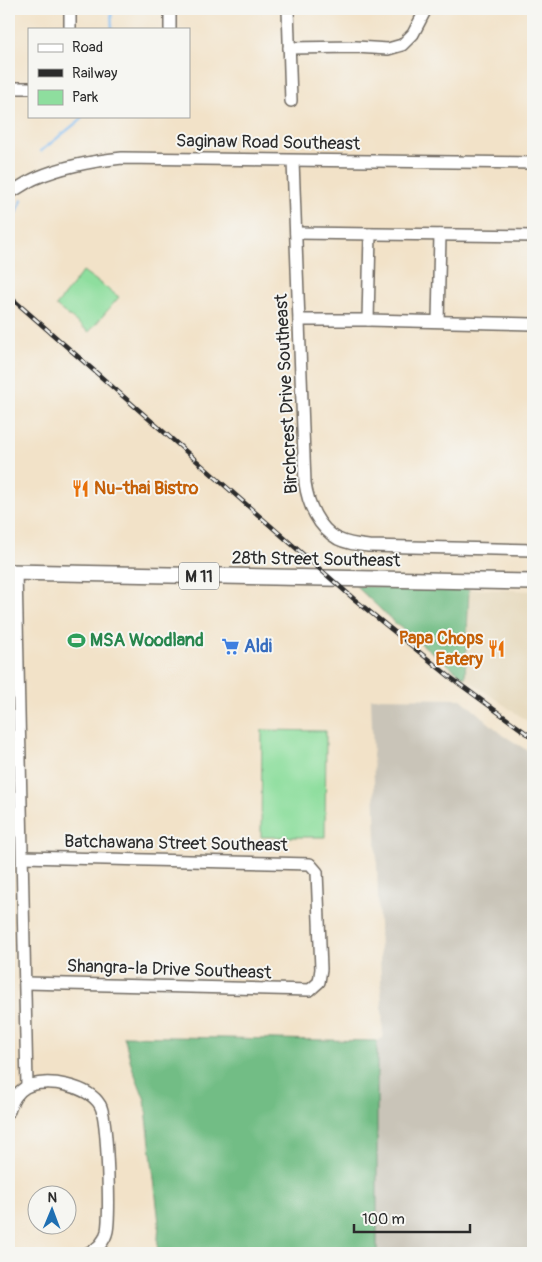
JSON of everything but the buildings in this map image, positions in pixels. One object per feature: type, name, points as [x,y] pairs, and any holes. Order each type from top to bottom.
[{"type":"main road","name":"28th Street Southeast","points":[[12,572],[533,582]]},
{"type":"street","points":[[70,9],[70,28]]},
{"type":"street","points":[[170,9],[170,28]]},
{"type":"street","points":[[288,9],[290,101]]},
{"type":"street","points":[[289,48],[356,47],[388,49],[402,45],[413,34],[426,9]]},
{"type":"street","points":[[9,88],[28,88]]},
{"type":"street","name":"Saginaw Road Southeast","points":[[9,193],[28,182],[59,169],[94,161],[122,158],[533,164]]},
{"type":"street","name":"Birchcrest Drive Southeast","points":[[293,161],[306,496],[317,518],[330,533],[349,543],[370,546],[533,550]]},
{"type":"street","points":[[296,233],[533,236]]},
{"type":"street","points":[[368,320],[370,234]]},
{"type":"street","points":[[438,321],[440,235]]},
{"type":"street","points":[[299,320],[533,324]]},
{"type":"street","points":[[12,572],[23,858],[27,1086]]},
{"type":"street","name":"Batchawana Street Southeast","points":[[23,858],[310,864],[316,872],[317,879],[321,969],[319,982],[310,990]]},
{"type":"street","name":"Shangra-la Drive Southeast","points":[[26,982],[310,990]]},
{"type":"street","points":[[9,1111],[12,1094],[27,1086],[45,1083],[65,1084],[81,1089],[92,1096],[100,1106],[104,1122],[107,1162],[107,1232],[100,1245],[93,1252],[88,1253]]},
{"type":"shaded area","points":[[469,589],[533,591],[533,725],[465,678]]},
{"type":"shaded area","points":[[371,698],[461,699],[503,735],[533,754],[533,1253],[377,1253],[377,1041],[383,1038]]},
{"type":"green space","points":[[83,271],[119,297],[89,332],[56,306]]},
{"type":"green space","points":[[356,586],[469,589],[465,678],[396,624]]},
{"type":"green space","points":[[262,730],[326,731],[325,837],[261,837]]},
{"type":"green space","points":[[124,1036],[377,1041],[377,1253],[157,1253],[159,1223],[145,1100],[132,1067]]},
{"type":"waterway","points":[[111,9],[112,28]]},
{"type":"waterway","points":[[41,151],[81,118]]},
{"type":"waterway","points":[[9,228],[22,200]]},
{"type":"railway","points":[[9,296],[354,599],[450,677],[533,738]]},
{"type":"place","name":"Nu-thai Bistro","points":[[80,488]]},
{"type":"place","name":"MSA Woodland","points":[[76,640]]},
{"type":"place","name":"Aldi","points":[[230,646]]},
{"type":"place","name":"Papa Chops Eatery","points":[[497,648]]}]
